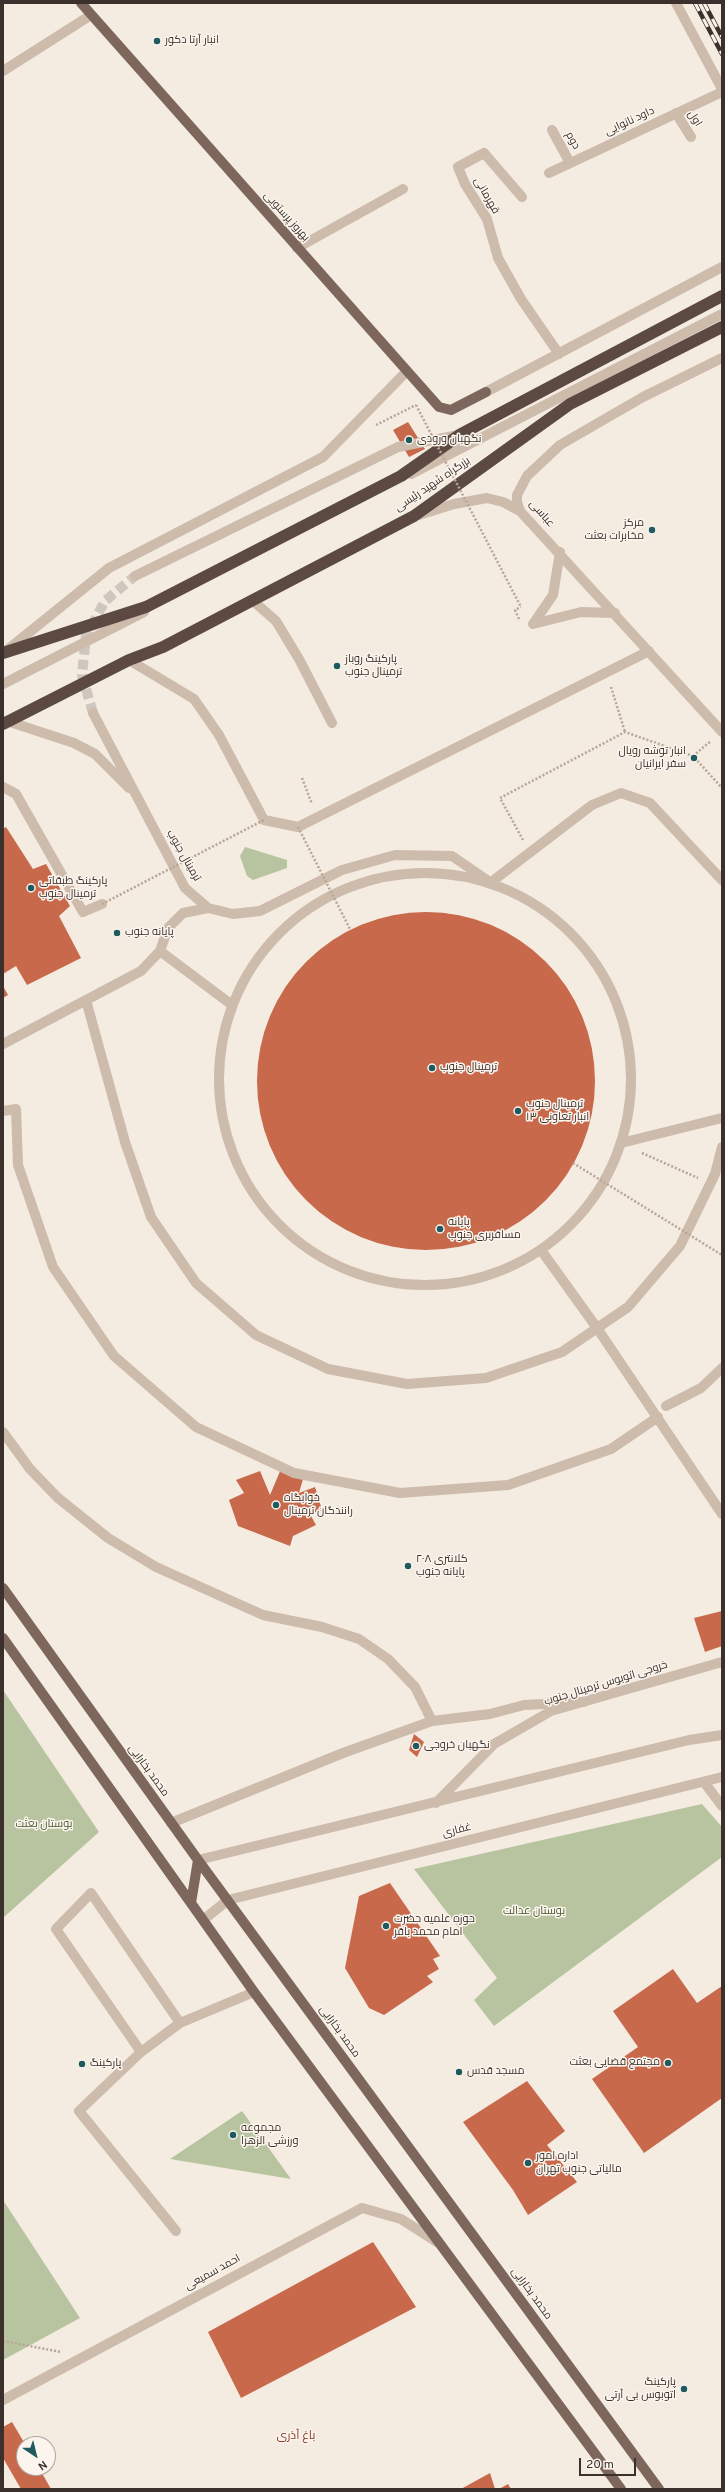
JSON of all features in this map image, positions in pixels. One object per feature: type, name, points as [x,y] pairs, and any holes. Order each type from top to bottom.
[{"type":"highway","points":[[3,653],[146,607],[401,476],[461,434],[722,296]]},
{"type":"highway","name":"بزرگراه شهید رئیسی","points":[[5,723],[128,660],[163,647],[414,516],[570,404],[722,326]]},
{"type":"main road","name":"بهروز پرستویی","points":[[81,3],[439,407],[451,410],[486,392]]},
{"type":"main road","name":"محمد بخارایی","points":[[3,1588],[171,1823],[659,2489]]},
{"type":"main road","points":[[3,1638],[254,1992],[437,2242],[622,2489]]},
{"type":"main road","points":[[191,1903],[198,1860]]},
{"type":"street","points":[[676,3],[722,89]]},
{"type":"street","points":[[3,71],[91,15]]},
{"type":"street","name":"داود نانوایی","points":[[549,173],[722,92]]},
{"type":"street","name":"اول","points":[[676,113],[691,137]]},
{"type":"street","name":"دوم","points":[[552,130],[570,163]]},
{"type":"street","name":"قهرمانی","points":[[522,198],[484,153],[458,167],[465,184],[487,219],[498,258],[521,299],[559,354]]},
{"type":"street","points":[[297,248],[403,189]]},
{"type":"street","points":[[486,392],[722,267]]},
{"type":"street","points":[[3,684],[722,314]]},
{"type":"street","name":"عباسی","points":[[719,734],[649,651],[560,552],[520,511],[517,495],[527,476],[560,445],[643,397],[722,358]]},
{"type":"street","points":[[3,653],[109,568],[323,457],[408,371]]},
{"type":"street","points":[[135,576],[398,447],[461,434]]},
{"type":"street","points":[[414,516],[454,504],[487,498],[503,502],[520,511]]},
{"type":"street","points":[[560,552],[553,595],[533,624],[581,612],[615,614]]},
{"type":"street","points":[[252,600],[276,621],[299,659],[332,723]]},
{"type":"street","points":[[128,660],[194,699],[219,735],[264,820],[298,827],[649,651]]},
{"type":"street","name":"ترمینال جنوب","points":[[93,713],[185,888],[208,908],[233,914],[260,911],[342,870],[395,855],[452,856],[490,883]]},
{"type":"street","points":[[5,723],[74,743],[95,754],[136,795]]},
{"type":"street","points":[[3,787],[16,794],[83,912],[102,904]]},
{"type":"street","points":[[490,883],[592,805],[621,793],[650,803],[722,880]]},
{"type":"street","points":[[438,873],[490,883],[539,906],[580,941],[610,986],[628,1037],[632,1090],[621,1144],[602,1184],[575,1221],[541,1250],[494,1274],[435,1285],[390,1283],[340,1268],[296,1242],[259,1204],[233,1159],[220,1108],[219,1056],[232,1005],[256,959],[292,921],[336,892],[386,876],[438,873]]},
{"type":"street","points":[[3,1044],[141,971],[160,951],[168,928],[183,913],[208,908]]},
{"type":"street","points":[[160,951],[232,1005]]},
{"type":"street","points":[[86,1000],[125,1142],[151,1217],[196,1283],[256,1335],[328,1370],[407,1384],[486,1378],[562,1352],[628,1307],[680,1246],[710,1184],[722,1147]]},
{"type":"street","points":[[3,1111],[16,1109],[18,1164],[53,1267],[114,1356],[196,1427],[294,1473],[400,1493],[508,1485],[611,1449],[658,1417]]},
{"type":"street","points":[[621,1144],[722,1118]]},
{"type":"street","points":[[541,1250],[597,1328],[722,1514]]},
{"type":"street","points":[[666,1406],[701,1388],[722,1368]]},
{"type":"street","points":[[3,1432],[30,1469],[58,1498],[108,1538],[156,1567],[256,1612],[322,1627],[359,1639],[388,1659],[415,1687],[432,1721]]},
{"type":"street","name":"خروجی اتوبوس ترمینال جنوب","points":[[436,1803],[494,1744],[551,1711],[721,1662]]},
{"type":"street","points":[[171,1823],[343,1753],[432,1721],[490,1714],[524,1705],[584,1702]]},
{"type":"street","points":[[198,1860],[689,1740],[722,1734]]},
{"type":"street","name":"غفاری","points":[[203,1920],[228,1900],[722,1777]]},
{"type":"street","points":[[704,1782],[722,1806]]},
{"type":"street","points":[[141,2052],[56,1930],[91,1893],[180,2023]]},
{"type":"street","points":[[176,2231],[79,2111],[141,2052],[180,2023],[254,1992]]},
{"type":"street","name":"احمد سمیعی","points":[[3,2400],[362,2208],[401,2219],[437,2242]]},
{"type":"path","points":[[372,427],[416,405],[521,607]]},
{"type":"path","points":[[607,673],[625,732]]},
{"type":"path","points":[[530,852],[500,798],[625,732],[693,756],[722,788]]},
{"type":"path","points":[[693,756],[719,734]]},
{"type":"path","points":[[302,778],[317,818]]},
{"type":"path","points":[[102,904],[264,820]]},
{"type":"path","points":[[298,827],[350,929]]},
{"type":"path","points":[[621,1144],[710,1184]]},
{"type":"path","points":[[573,1163],[722,1255]]},
{"type":"path","points":[[3,2341],[85,2356]]},
{"type":"green space","points":[[245,847],[287,860],[287,868],[253,880],[247,876],[240,856]]},
{"type":"green space","name":"بوستان بعثت","points":[[3,1690],[99,1832],[3,1918]]},
{"type":"green space","name":"بوستان عدالت","points":[[702,1804],[722,1827],[722,1857],[494,2026],[474,2000],[497,1978],[414,1869]]},
{"type":"green space","name":"مجموعه ورزشی الزهرا","points":[[242,2111],[291,2179],[170,2159]]},
{"type":"green space","points":[[3,2200],[80,2318],[3,2360]]},
{"type":"building","name":"نگهبان ورودی","points":[[408,422],[425,449],[409,457],[393,430]]},
{"type":"building","name":"پارکینگ طبقاتی ترمینال جنوب","points":[[6,827],[33,869],[46,864],[70,906],[59,916],[81,958],[27,985],[16,966],[3,974],[3,829]]},
{"type":"building","points":[[426,912],[459,916],[491,925],[520,941],[545,962],[566,987],[582,1016],[591,1048],[595,1081],[591,1114],[582,1146],[566,1175],[545,1200],[520,1221],[491,1237],[459,1246],[426,1250],[393,1246],[361,1237],[332,1221],[307,1200],[286,1175],[270,1146],[261,1114],[257,1081],[261,1048],[270,1016],[286,987],[307,962],[332,941],[361,925],[393,916]]},
{"type":"building","points":[[3,986],[8,995],[3,998]]},
{"type":"building","name":"خوابگاه رانندگان ترمینال","points":[[281,1469],[303,1479],[299,1493],[315,1487],[322,1510],[310,1514],[316,1525],[293,1536],[290,1546],[238,1526],[229,1500],[244,1493],[236,1480],[260,1471],[270,1495]]},
{"type":"building","points":[[722,1611],[722,1646],[705,1652],[694,1618]]},
{"type":"building","name":"نگهبان خروجی","points":[[414,1734],[424,1742],[417,1757],[409,1750]]},
{"type":"building","name":"حوزه علمیه حضرت امام محمد باقر","points":[[390,1883],[440,1956],[433,1959],[439,1969],[427,1976],[433,1982],[384,2015],[369,2008],[345,1968],[359,1896]]},
{"type":"building","name":"مجتمع قضایی بعثت","points":[[673,1969],[697,2003],[722,1986],[722,2098],[644,2153],[592,2079],[638,2047],[613,2011]]},
{"type":"building","name":"اداره امور مالیاتی جنوب تهران","points":[[527,2081],[565,2131],[547,2145],[577,2182],[528,2215],[513,2190],[463,2122]]},
{"type":"building","points":[[373,2242],[416,2307],[241,2398],[208,2332]]},
{"type":"building","points":[[12,2422],[20,2436],[16,2436],[16,2476],[44,2476],[51,2489],[21,2489],[3,2458],[3,2427]]},
{"type":"building","points":[[490,2473],[495,2489],[461,2489]]},
{"type":"building","points":[[508,2484],[511,2489],[499,2489]]},
{"type":"tunnel","points":[[93,713],[82,675],[86,636],[105,601],[135,576]]},
{"type":"railway","points":[[695,3],[722,54]]},
{"type":"railway","points":[[704,3],[722,37]]},
{"type":"place","name":"انبار آرتا دکور","points":[[157,41]]},
{"type":"place","name":"نگهبان ورودی","points":[[409,440]]},
{"type":"place","name":"مرکز مخابرات بعثت","points":[[652,530]]},
{"type":"place","name":"پارکینگ روباز ترمینال جنوب","points":[[337,666]]},
{"type":"place","name":"انبار توشه رویال سفر ایرانیان","points":[[694,758]]},
{"type":"place","name":"پارکینگ طبقاتی ترمینال جنوب","points":[[31,888]]},
{"type":"place","name":"پایانه جنوب","points":[[117,933]]},
{"type":"place","name":"ترمینال جنوب","points":[[432,1068]]},
{"type":"place","name":"ترمینال جنوب انبار تعاونی ۱۳","points":[[518,1111]]},
{"type":"place","name":"پایانه مسافربری جنوب","points":[[440,1229]]},
{"type":"place","name":"خوابگاه رانندگان ترمینال","points":[[276,1505]]},
{"type":"place","name":"کلانتری ۲۰۸ پایانه جنوب","points":[[408,1566]]},
{"type":"place","name":"نگهبان خروجی","points":[[416,1746]]},
{"type":"place","name":"حوزه علمیه حضرت امام محمد باقر","points":[[386,1926]]},
{"type":"place","name":"مجتمع قضایی بعثت","points":[[668,2063]]},
{"type":"place","name":"پارکینگ","points":[[82,2064]]},
{"type":"place","name":"مسجد قدس","points":[[459,2072]]},
{"type":"place","name":"مجموعه ورزشی الزهرا","points":[[233,2135]]},
{"type":"place","name":"اداره امور مالیاتی جنوب تهران","points":[[528,2163]]},
{"type":"place","name":"پارکینگ اتوبوس بی آرتی","points":[[684,2389]]},
{"type":"district","name":"باغ آذری","points":[[296,2437]]}]
